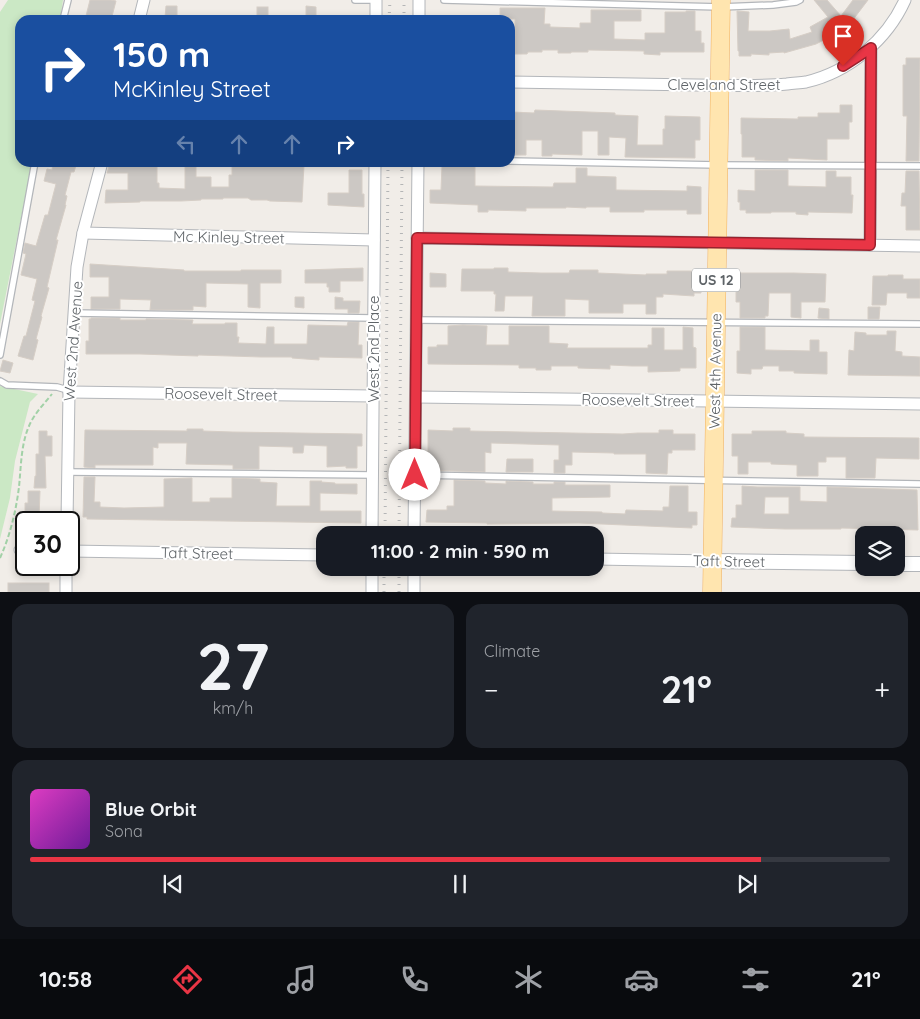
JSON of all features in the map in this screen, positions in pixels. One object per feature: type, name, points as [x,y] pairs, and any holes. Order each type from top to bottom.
[{"type":"main road","name":"West 4th Avenue","points":[[712,592],[721,3]]},
{"type":"street","points":[[140,15],[144,0]]},
{"type":"street","points":[[376,0],[376,15]]},
{"type":"street","points":[[419,0],[419,15]]},
{"type":"street","name":"Cleveland Street","points":[[515,82],[773,85],[805,82],[833,72],[871,48],[890,25],[905,0]]},
{"type":"street","points":[[870,245],[871,48]]},
{"type":"street","name":"West 2nd Avenue","points":[[67,511],[69,392],[77,267],[83,234],[101,167]]},
{"type":"street","name":"West 2nd Place","points":[[372,526],[375,167]]},
{"type":"street","points":[[414,526],[418,167]]},
{"type":"street","name":"Mc Kinley Street","points":[[83,234],[374,240]]},
{"type":"street","points":[[417,238],[920,246]]},
{"type":"street","name":"Roosevelt Street","points":[[69,392],[374,396]]},
{"type":"street","name":"Roosevelt Street","points":[[416,397],[920,404]]},
{"type":"street","name":"Taft Street","points":[[80,551],[316,555]]},
{"type":"street","name":"Taft Street","points":[[604,559],[855,564]]},
{"type":"street","points":[[905,564],[920,564]]},
{"type":"street","points":[[66,576],[66,592]]},
{"type":"street","points":[[372,576],[372,592]]},
{"type":"street","points":[[414,576],[414,592]]},
{"type":"lane","points":[[65,15],[68,0]]},
{"type":"lane","points":[[355,0],[376,0]]},
{"type":"lane","points":[[444,0],[773,5],[800,0]]},
{"type":"lane","points":[[515,161],[920,166]]},
{"type":"lane","points":[[0,355],[34,167]]},
{"type":"lane","points":[[74,312],[373,318]]},
{"type":"lane","points":[[416,320],[920,324]]},
{"type":"lane","points":[[0,381],[6,384],[57,387],[69,392]]},
{"type":"lane","points":[[67,472],[373,475]]},
{"type":"lane","points":[[415,475],[920,484]]},
{"type":"path","points":[[0,558],[9,533],[16,503],[27,432],[35,415],[56,390]]},
{"type":"green space","points":[[8,0],[63,0],[61,15],[15,15],[15,167],[31,167],[0,324],[0,12]]},
{"type":"green space","points":[[0,386],[38,394],[30,402],[15,461],[10,498],[0,539]]},
{"type":"building","points":[[90,0],[116,1],[112,15],[86,15]]},
{"type":"building","points":[[814,0],[827,0],[841,16],[853,0],[868,0],[849,25],[850,27],[839,36],[837,33],[816,44],[784,53],[739,56],[737,11],[749,12],[748,31],[789,29],[790,39],[812,32],[810,27],[828,17]]},
{"type":"building","points":[[166,6],[177,6],[177,15],[165,15]]},
{"type":"building","points":[[306,6],[316,7],[316,15],[306,15]]},
{"type":"building","points":[[257,7],[268,7],[268,15],[257,15]]},
{"type":"building","points":[[500,8],[545,8],[544,24],[550,24],[550,27],[580,28],[580,23],[591,23],[591,10],[641,10],[641,21],[614,21],[614,39],[645,40],[645,33],[665,33],[665,12],[695,11],[695,31],[701,31],[701,43],[704,43],[704,52],[660,52],[660,55],[644,54],[644,51],[588,50],[588,52],[558,53],[558,50],[542,50],[542,52],[515,54],[515,15],[500,15]]},
{"type":"building","points":[[906,58],[920,58],[919,161],[906,161],[907,116],[903,116],[903,65],[906,65]]},
{"type":"building","points":[[840,105],[852,105],[849,139],[827,139],[827,160],[788,158],[788,161],[755,160],[755,157],[742,157],[741,118],[798,119],[798,117],[818,117],[818,113],[840,113]]},
{"type":"building","points":[[535,110],[615,113],[615,115],[638,116],[637,145],[663,145],[665,116],[700,117],[700,140],[695,140],[695,158],[625,157],[626,138],[609,137],[609,155],[598,155],[598,131],[582,131],[582,155],[552,154],[552,156],[542,156],[542,140],[526,140],[526,155],[515,155],[515,112],[534,113]]},
{"type":"building","points":[[52,167],[76,167],[74,172],[71,172],[65,195],[67,196],[66,205],[56,240],[58,240],[47,287],[49,288],[41,316],[33,360],[18,356],[24,336],[26,336],[35,301],[32,300],[37,279],[21,275],[26,254],[23,253],[25,243],[36,246],[45,215],[48,215],[56,184],[44,181],[47,169],[52,170]]},
{"type":"building","points":[[109,167],[157,167],[157,183],[159,183],[159,188],[185,189],[185,167],[196,167],[196,177],[211,177],[211,187],[229,187],[229,175],[232,175],[232,167],[304,167],[302,202],[223,198],[105,203],[106,190],[128,190],[128,173],[107,173]]},
{"type":"building","points":[[442,167],[475,167],[475,186],[553,187],[554,183],[576,183],[576,168],[587,168],[587,176],[616,177],[616,190],[687,191],[687,186],[701,187],[701,214],[687,214],[687,210],[610,212],[610,207],[526,208],[526,211],[488,210],[488,212],[478,212],[478,205],[430,203],[430,190],[441,190]]},
{"type":"building","points":[[349,170],[362,170],[364,207],[328,205],[328,193],[349,193]]},
{"type":"building","points":[[755,170],[788,170],[788,186],[826,187],[826,171],[836,171],[836,177],[851,177],[852,213],[808,212],[808,215],[796,214],[796,212],[746,213],[746,210],[740,210],[738,190],[755,191]]},
{"type":"building","points":[[906,171],[919,171],[920,230],[906,230],[906,206],[901,206],[902,193],[905,193]]},
{"type":"building","points":[[90,264],[184,271],[281,270],[281,283],[260,283],[260,308],[248,307],[248,284],[206,283],[206,307],[193,306],[193,310],[150,310],[151,300],[120,299],[120,309],[91,309],[91,297],[109,297],[109,277],[90,277]]},
{"type":"building","points":[[363,268],[363,281],[340,281],[340,292],[329,292],[327,283],[305,283],[305,270]]},
{"type":"building","points":[[508,268],[508,272],[569,273],[570,270],[598,270],[598,273],[646,275],[667,274],[667,271],[701,271],[701,293],[694,293],[694,296],[663,294],[663,297],[656,297],[656,314],[646,314],[646,304],[623,304],[623,313],[589,313],[589,300],[565,299],[565,316],[532,316],[533,296],[505,296],[504,311],[495,311],[496,294],[494,294],[494,291],[461,291],[462,269]]},
{"type":"building","points":[[430,273],[446,274],[446,287],[430,287]]},
{"type":"building","points":[[736,273],[826,274],[825,302],[801,302],[801,318],[791,317],[791,293],[769,293],[768,316],[765,316],[765,318],[740,318],[740,302],[736,302]]},
{"type":"building","points":[[903,275],[903,279],[920,279],[920,298],[907,298],[907,293],[887,293],[886,305],[872,305],[873,276]]},
{"type":"building","points":[[295,297],[304,297],[304,308],[295,307]]},
{"type":"building","points":[[335,297],[343,298],[343,301],[360,301],[359,313],[348,313],[348,309],[335,309]]},
{"type":"building","points":[[868,307],[880,307],[879,319],[868,319]]},
{"type":"building","points":[[819,308],[829,309],[829,319],[818,318]]},
{"type":"building","points":[[89,319],[193,320],[192,324],[237,323],[238,343],[266,344],[267,327],[274,327],[274,344],[307,344],[308,325],[347,326],[348,322],[359,322],[358,345],[362,345],[362,358],[319,357],[319,360],[292,357],[86,354],[86,341],[89,341]]},
{"type":"building","points":[[448,326],[487,326],[486,345],[509,345],[509,326],[549,326],[549,343],[568,344],[567,348],[648,348],[648,345],[652,345],[652,328],[664,328],[664,350],[683,350],[683,327],[693,328],[696,368],[680,368],[680,371],[648,372],[648,366],[610,365],[610,369],[551,366],[551,370],[536,370],[536,368],[519,368],[519,365],[428,364],[428,347],[448,345]]},
{"type":"building","points":[[740,327],[765,327],[765,350],[810,351],[810,340],[819,340],[819,352],[827,352],[827,374],[779,371],[779,366],[763,366],[762,369],[751,369],[751,374],[737,373],[737,351],[740,351]]},
{"type":"building","points":[[887,331],[896,331],[895,351],[902,352],[902,356],[920,357],[920,376],[848,375],[849,350],[854,351],[855,332],[866,333],[866,335],[887,335]]},
{"type":"building","points":[[3,360],[13,363],[10,373],[0,371]]},
{"type":"building","points":[[453,428],[470,428],[470,431],[623,434],[659,433],[659,430],[673,430],[673,434],[695,434],[695,450],[672,450],[672,453],[668,453],[667,474],[646,473],[646,454],[572,452],[572,465],[565,465],[565,473],[554,473],[554,460],[559,460],[559,445],[491,443],[491,453],[485,452],[485,472],[426,470],[428,430],[453,431]]},
{"type":"building","points":[[187,429],[232,432],[362,434],[362,446],[357,446],[357,468],[346,468],[346,466],[327,467],[327,446],[304,445],[303,453],[293,453],[293,447],[259,446],[259,469],[233,469],[233,465],[186,464],[187,443],[158,443],[158,448],[153,447],[153,465],[95,465],[95,468],[84,467],[85,430],[187,431]]},
{"type":"building","points":[[39,431],[47,431],[47,436],[52,436],[52,456],[45,456],[46,488],[34,488],[36,454],[39,454]]},
{"type":"building","points":[[752,431],[786,431],[786,433],[804,434],[804,437],[919,438],[919,459],[876,458],[875,478],[846,478],[846,457],[826,457],[826,462],[818,462],[818,476],[797,476],[797,465],[771,464],[771,462],[748,462],[748,474],[738,474],[738,456],[732,456],[732,434],[752,434]]},
{"type":"building","points":[[507,459],[533,459],[533,472],[506,472]]},
{"type":"building","points":[[84,477],[95,477],[94,502],[100,502],[100,507],[124,508],[164,507],[164,479],[192,478],[192,502],[210,502],[210,498],[232,498],[232,478],[260,479],[260,482],[277,483],[276,506],[310,506],[310,481],[357,484],[357,494],[320,493],[320,511],[361,511],[361,523],[87,519],[87,517],[83,517]]},
{"type":"building","points":[[454,480],[506,484],[506,481],[533,482],[533,484],[565,482],[565,485],[610,485],[610,497],[552,498],[552,511],[625,514],[626,510],[663,511],[663,507],[669,507],[670,486],[688,486],[688,512],[697,512],[697,525],[692,525],[692,528],[579,523],[487,524],[426,522],[427,510],[447,510],[447,506],[454,506]]},
{"type":"building","points":[[742,486],[800,487],[800,501],[827,502],[827,487],[917,490],[918,530],[905,530],[905,526],[855,526],[855,528],[841,529],[731,527],[732,518],[736,518],[736,505],[742,505]],"holes":[[[765,497],[789,497],[789,514],[764,514]]]},
{"type":"building","points":[[28,491],[40,491],[39,511],[25,511],[25,503],[28,503]]},
{"type":"building","points":[[8,583],[49,583],[49,592],[8,592]]},
{"type":"railway","points":[[389,15],[390,0]]},
{"type":"railway","points":[[404,0],[404,15]]},
{"type":"railway","points":[[385,526],[388,167]]},
{"type":"railway","points":[[399,526],[402,167]]},
{"type":"railway","points":[[384,576],[384,592]]},
{"type":"railway","points":[[399,576],[399,592]]},
{"type":"route","points":[[415,475],[417,238],[870,245],[871,48],[843,66]]}]
